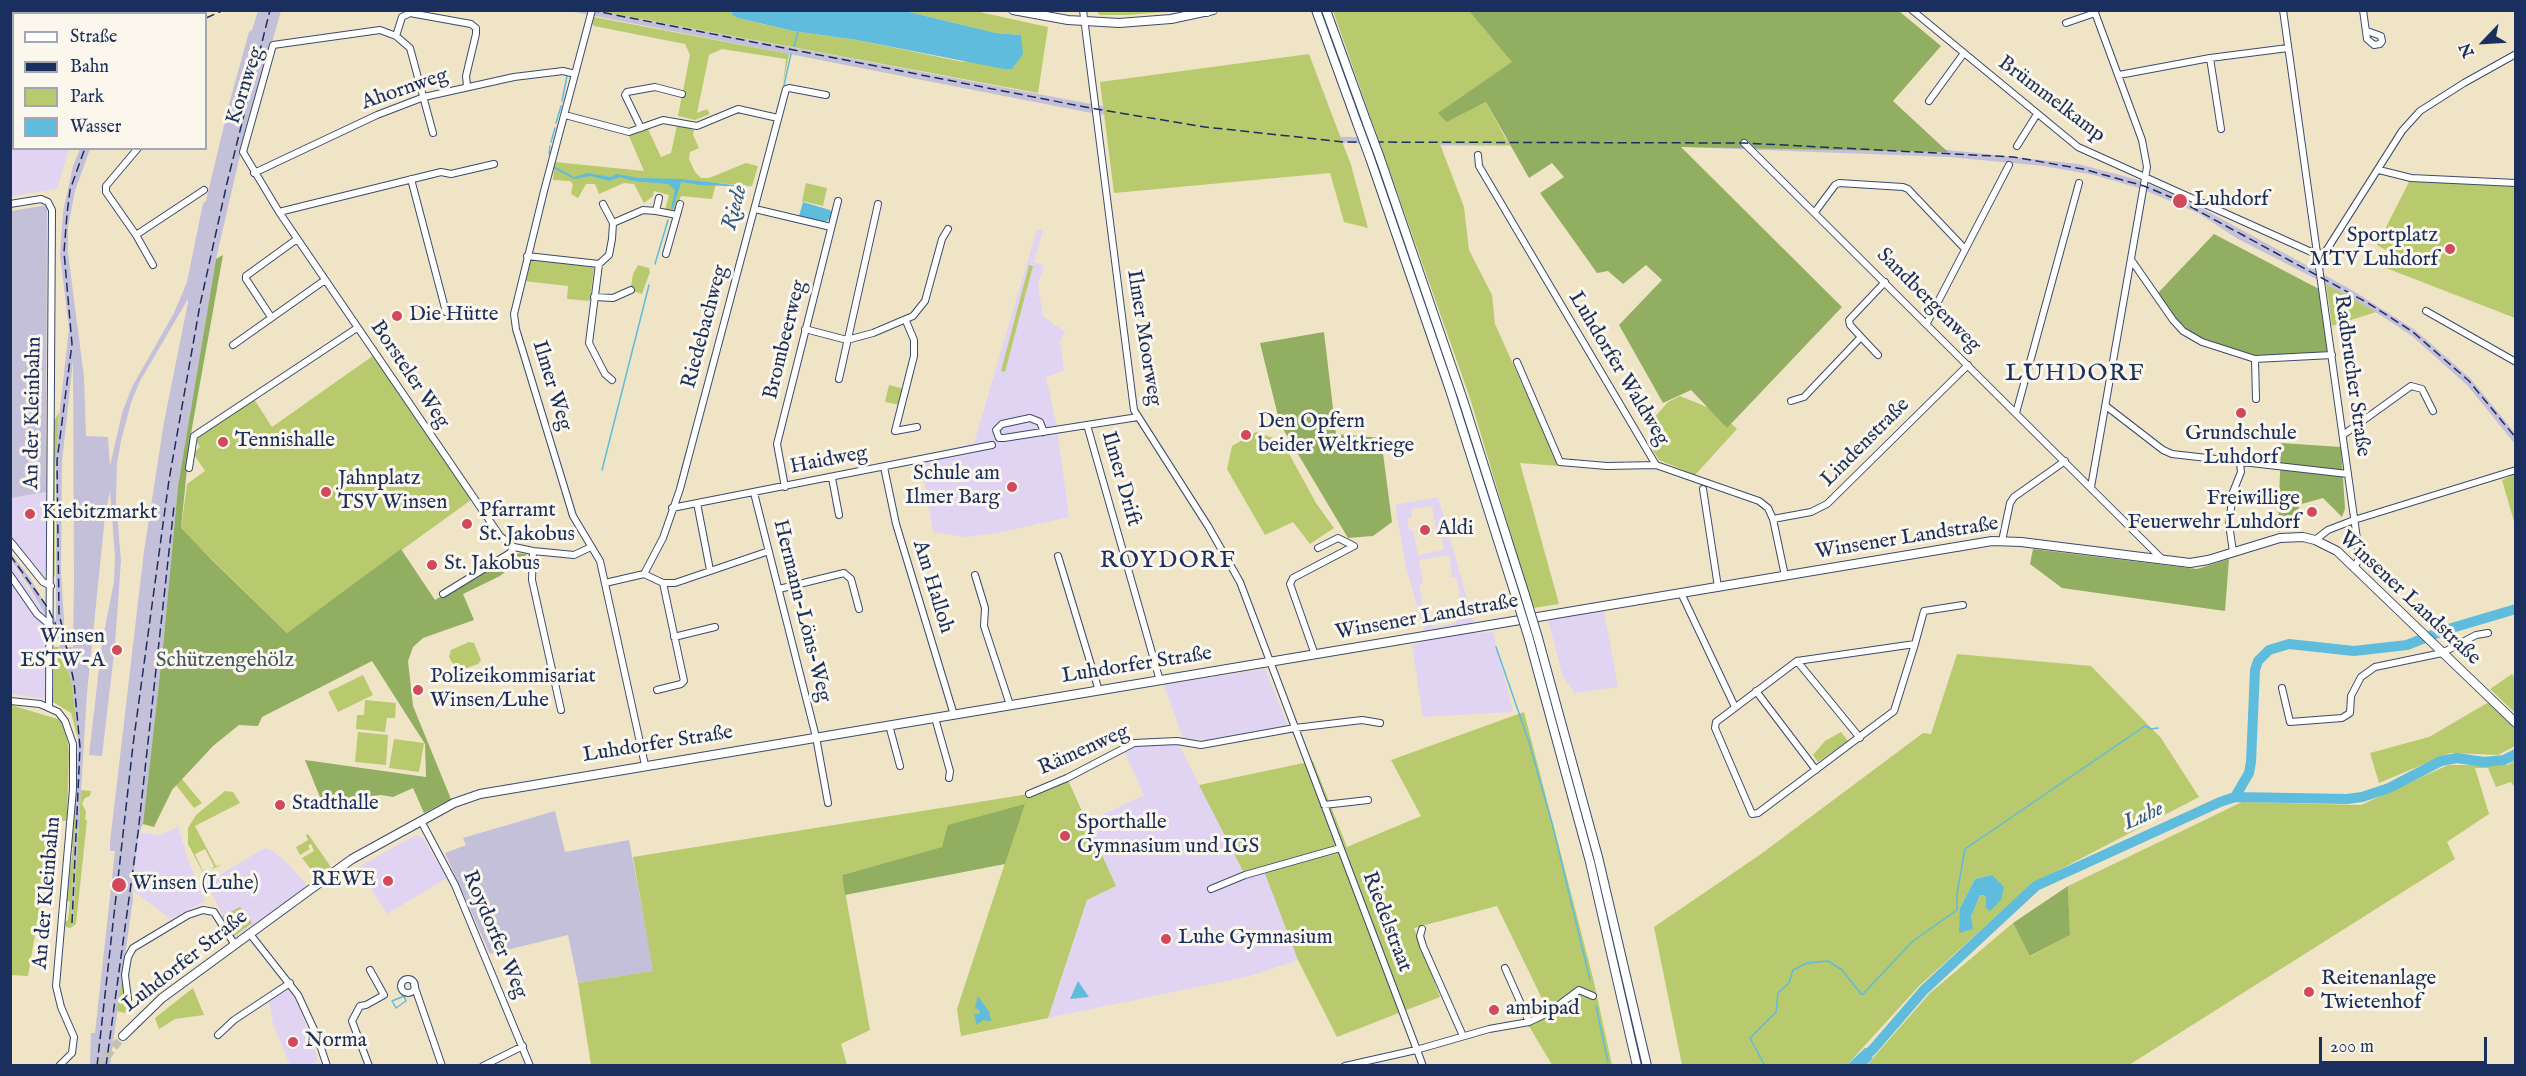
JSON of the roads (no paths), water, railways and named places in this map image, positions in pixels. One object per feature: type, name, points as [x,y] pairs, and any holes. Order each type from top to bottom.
[{"type":"highway","points":[[1316,10],[1370,158],[1520,596]]},
{"type":"highway","points":[[1326,10],[1460,389],[1598,856],[1647,1065]]},
{"type":"highway","points":[[1533,639],[1587,852],[1637,1065]]},
{"type":"main road","points":[[1013,10],[1084,22],[1154,21],[1209,11]]},
{"type":"main road","name":"Winsener Landstraße","points":[[1270,662],[2002,541],[2163,560],[2200,562],[2280,538],[2303,537],[2337,551],[2516,723]]},
{"type":"main road","name":"Luhdorfer Straße","points":[[123,1036],[162,998],[352,859],[454,803],[480,794],[1270,662]]},
{"type":"street","name":"Ilmer Weg","points":[[592,10],[527,256],[514,314],[516,329],[573,516],[600,561],[645,765]]},
{"type":"street","name":"Ilmer Moorweg","points":[[1083,10],[1132,397],[1137,417],[1224,552],[1240,582],[1270,662]]},
{"type":"street","name":"Brümmelkamp","points":[[1912,10],[2078,147],[2318,255]]},
{"type":"street","name":"Radbrucher Straße","points":[[2283,10],[2359,553],[2354,567]]},
{"type":"street","points":[[2364,10],[2367,31]]},
{"type":"street","points":[[2066,23],[2095,12],[2120,75],[2145,153],[2145,178],[2132,261],[2091,487]]},
{"type":"street","points":[[433,133],[410,48],[396,36],[402,17],[410,13],[471,24],[476,28],[477,34],[466,76],[467,86]]},
{"type":"street","name":"Kornweg","points":[[243,148],[273,45],[380,30],[396,36]]},
{"type":"street","points":[[2120,75],[2210,58],[2288,48]]},
{"type":"street","points":[[1929,100],[1964,53]]},
{"type":"street","points":[[2318,255],[2326,251],[2402,131],[2420,111],[2516,54]]},
{"type":"street","points":[[2210,58],[2221,129]]},
{"type":"street","name":"Ahornweg","points":[[254,173],[377,115],[424,97],[467,86],[552,72],[575,74]]},
{"type":"street","points":[[641,128],[626,95],[627,92],[655,87],[682,94]]},
{"type":"street","name":"Riedebachweg","points":[[644,574],[663,538],[680,489],[786,89],[826,95]]},
{"type":"street","points":[[565,115],[626,131],[663,120],[697,126],[738,109],[778,118]]},
{"type":"street","points":[[2018,146],[2037,114]]},
{"type":"street","name":"Sandbergenweg","points":[[1744,143],[2163,560]]},
{"type":"street","name":"Borsteler Weg","points":[[243,148],[244,156],[254,173],[357,328],[490,524],[514,548]]},
{"type":"street","points":[[136,150],[106,186],[106,192],[136,235],[153,265]]},
{"type":"street","name":"Luhdorfer Waldweg","points":[[1478,155],[1479,166],[1656,465],[1759,501],[1768,508],[1773,519]]},
{"type":"street","points":[[279,212],[441,172],[451,174],[494,164]]},
{"type":"street","points":[[1927,323],[2009,165]]},
{"type":"street","points":[[2379,170],[2411,178],[2516,183]]},
{"type":"street","points":[[411,179],[446,312]]},
{"type":"street","points":[[1815,212],[1835,185],[1839,183],[1903,187],[1908,189],[1965,249]]},
{"type":"street","points":[[2016,413],[2079,183]]},
{"type":"street","points":[[136,235],[204,190]]},
{"type":"street","points":[[656,211],[660,198]]},
{"type":"street","name":"An der Kleinbahn","points":[[10,204],[41,199],[48,202],[52,210],[52,411],[49,488],[51,586],[48,608],[50,707],[58,712],[65,721],[73,744],[74,759],[57,993],[74,1037],[72,1053],[59,1065]]},
{"type":"street","name":"Brombeerweg","points":[[785,487],[777,444],[838,201]]},
{"type":"street","points":[[603,204],[613,223],[609,255],[598,264],[588,343],[605,374],[612,380]]},
{"type":"street","points":[[666,254],[680,204]]},
{"type":"street","points":[[839,380],[878,204]]},
{"type":"street","points":[[755,209],[831,227]]},
{"type":"street","points":[[613,223],[643,210],[677,215]]},
{"type":"street","points":[[805,329],[847,340],[906,321],[919,311],[925,301],[942,239],[948,229]]},
{"type":"street","points":[[271,317],[246,276],[297,239]]},
{"type":"street","points":[[527,256],[598,264]]},
{"type":"street","points":[[2132,261],[2183,331],[2214,347],[2255,358],[2332,355]]},
{"type":"street","points":[[233,345],[325,280]]},
{"type":"street","points":[[1878,355],[1850,325],[1850,320],[1885,282]]},
{"type":"street","points":[[594,297],[613,298],[631,290]]},
{"type":"street","points":[[2426,311],[2516,362]]},
{"type":"street","points":[[906,321],[914,340],[914,356],[895,431],[917,427]]},
{"type":"street","points":[[189,468],[194,436],[357,328]]},
{"type":"street","points":[[1791,401],[1804,397],[1861,337]]},
{"type":"street","points":[[2255,358],[2256,399]]},
{"type":"street","points":[[1517,362],[1560,462],[1607,466],[1656,465]]},
{"type":"street","name":"Lindenstraße","points":[[1773,519],[1811,512],[1827,504],[1968,365]]},
{"type":"street","points":[[2343,435],[2411,386],[2422,389],[2433,411]]},
{"type":"street","points":[[2106,406],[2163,450],[2172,454],[2232,459],[2240,463],[2348,474]]},
{"type":"street","points":[[1044,432],[1040,422],[1030,418],[1002,424],[996,430],[999,438],[1004,438],[1044,432],[1137,417]]},
{"type":"street","name":"Ilmer Drift","points":[[1087,425],[1160,681]]},
{"type":"street","name":"Haidweg","points":[[672,508],[992,445]]},
{"type":"street","points":[[2002,541],[2010,503],[2014,497],[2065,461]]},
{"type":"street","points":[[2233,552],[2229,524],[2234,492],[2241,472],[2240,463]]},
{"type":"street","name":"Am Halloh","points":[[884,467],[896,524],[954,715]]},
{"type":"street","points":[[2315,540],[2328,530],[2354,520],[2516,470]]},
{"type":"street","points":[[832,478],[840,515]]},
{"type":"street","points":[[1703,489],[1718,587]]},
{"type":"street","name":"Hermann-Löns-Weg","points":[[754,493],[816,737],[828,803]]},
{"type":"street","points":[[697,504],[710,570]]},
{"type":"street","points":[[1773,519],[1785,576]]},
{"type":"street","points":[[1315,655],[1290,584],[1293,578],[1354,546],[1338,538],[1318,548]]},
{"type":"street","points":[[10,542],[43,582],[51,586]]},
{"type":"street","points":[[443,594],[510,553],[514,548],[574,555],[591,548]]},
{"type":"street","points":[[533,551],[532,580],[561,710]]},
{"type":"street","points":[[605,583],[644,574],[663,583],[675,583],[769,551]]},
{"type":"street","points":[[1058,556],[1100,691]]},
{"type":"street","points":[[779,590],[843,573],[851,579],[859,609]]},
{"type":"street","points":[[975,575],[986,608],[984,626],[1010,705]]},
{"type":"street","points":[[10,576],[37,614],[50,625]]},
{"type":"street","points":[[657,690],[681,684],[684,681],[663,583]]},
{"type":"street","points":[[1681,593],[1735,707]]},
{"type":"street","points":[[1915,644],[1797,661],[1716,722],[1715,728],[1752,814],[1758,813],[1894,711],[1915,644],[1924,611],[1962,605]]},
{"type":"street","points":[[674,637],[715,627]]},
{"type":"street","points":[[2282,688],[2290,722],[2342,718],[2350,713],[2351,696],[2361,677],[2375,667],[2442,653],[2476,635],[2488,633]]},
{"type":"street","points":[[1797,661],[1860,738]]},
{"type":"street","name":"Riedelstraat","points":[[1270,662],[1416,1050],[1424,1065]]},
{"type":"street","points":[[1756,691],[1816,770]]},
{"type":"street","points":[[10,701],[50,707]]},
{"type":"street","points":[[934,718],[950,771],[949,778]]},
{"type":"street","name":"Rämenweg","points":[[1029,794],[1067,778],[1134,743],[1177,741],[1201,745],[1295,728],[1362,720],[1380,723]]},
{"type":"street","points":[[889,725],[900,766]]},
{"type":"street","points":[[1324,805],[1368,800]]},
{"type":"street","name":"Roydorfer Weg","points":[[421,821],[455,885],[530,1065]]},
{"type":"street","points":[[1211,889],[1245,875],[1340,848]]},
{"type":"street","points":[[128,999],[125,982],[130,953],[136,945],[188,915],[203,910],[214,912],[235,945]]},
{"type":"street","points":[[1422,928],[1420,936],[1423,946],[1463,1036]]},
{"type":"street","points":[[250,934],[290,983],[308,1015],[327,1065]]},
{"type":"street","points":[[1505,968],[1529,1022]]},
{"type":"street","points":[[369,1065],[352,1021],[360,1006],[384,995],[370,970]]},
{"type":"street","points":[[218,1035],[234,1020],[290,983]]},
{"type":"street","points":[[414,985],[442,1065]]},
{"type":"street","points":[[1345,1065],[1529,1022],[1548,1013],[1579,990],[1593,996]]},
{"type":"street","points":[[483,1065],[523,1046]]},
{"type":"water","points":[[732,11],[905,11],[996,33],[1021,35],[1023,54],[1012,69],[1004,69],[857,40],[793,31],[738,18],[732,15]]},
{"type":"water","points":[[554,166],[574,177],[588,173],[610,177],[617,174],[638,178],[681,179],[752,187],[681,182],[673,209],[671,208],[675,190],[668,184],[633,181],[620,177],[609,181],[591,176],[574,179],[553,168]]},
{"type":"water","points":[[803,202],[830,210],[832,213],[830,219],[825,222],[799,216]]},
{"type":"water","points":[[1992,875],[2004,887],[2001,900],[1990,911],[1986,908],[1986,896],[1980,895],[1971,917],[1973,929],[1959,933],[1960,908],[1975,879]]},
{"type":"water","points":[[1078,981],[1089,997],[1070,999]]},
{"type":"water","points":[[978,996],[989,1012],[991,1021],[983,1020],[977,1025],[974,1014],[980,1014],[975,1008]]},
{"type":"water","points":[[1865,1048],[1874,1048],[1872,1059],[1866,1065],[1847,1065]]},
{"type":"waterway","name":"Riede","points":[[794,46],[798,32]]},
{"type":"waterway","name":"Riede","points":[[784,85],[791,54]]},
{"type":"waterway","points":[[562,101],[567,76]]},
{"type":"waterway","name":"Riede","points":[[777,111],[782,93]]},
{"type":"waterway","points":[[556,123],[561,106]]},
{"type":"waterway","name":"Riede","points":[[769,143],[774,124]]},
{"type":"waterway","points":[[551,142],[555,128]]},
{"type":"waterway","points":[[549,154],[550,146]]},
{"type":"waterway","name":"Riede","points":[[727,299],[749,217]]},
{"type":"waterway","points":[[655,264],[668,220]]},
{"type":"waterway","points":[[602,470],[649,285]]},
{"type":"waterway","name":"Riede","points":[[708,370],[711,359]]},
{"type":"waterway","name":"Riede","points":[[677,487],[687,450]]},
{"type":"waterway","points":[[2235,797],[2249,773],[2251,762],[2255,670],[2258,661],[2269,650],[2289,644],[2354,651],[2407,645],[2445,630],[2516,609]]},
{"type":"waterway","points":[[1496,647],[1529,742],[1553,827],[1590,980]]},
{"type":"waterway","points":[[1765,1066],[1750,1038],[1776,1012],[1778,993],[1789,983],[1793,970],[1807,963],[1828,961],[1842,970],[1862,995],[1913,941],[1957,910],[1957,894],[1965,849],[2145,726],[2151,729],[2158,728]]},
{"type":"waterway","name":"Luhe","points":[[1856,1066],[1924,990],[2036,886],[2235,797],[2347,799],[2362,797],[2389,788],[2441,761],[2457,758],[2484,762],[2504,760],[2516,754]]},
{"type":"waterway","points":[[404,996],[406,1001],[396,1008],[392,1001],[404,996]]},
{"type":"waterway","points":[[1596,1006],[1608,1062]]},
{"type":"tunnel","points":[[99,1066],[123,1036]]},
{"type":"railway","points":[[207,18],[224,10]]},
{"type":"railway","points":[[97,1066],[133,745],[169,480],[200,305],[227,183],[270,10]]},
{"type":"railway","points":[[590,10],[1090,108],[1205,127],[1344,142],[1744,143],[2013,157],[2083,169],[2144,186],[2180,201],[2368,303],[2413,332],[2469,381],[2516,438]]},
{"type":"railway","points":[[72,923],[80,747],[74,682],[59,613],[57,461],[72,344],[64,252],[67,214],[70,190],[84,150]]},
{"type":"railway","points":[[106,1066],[138,833],[174,506]]},
{"type":"railway","points":[[10,555],[48,608],[56,625]]},
{"type":"place","name":"Luhdorf","points":[[2180,201]]},
{"type":"place","name":"Sportplatz MTV Luhdorf","points":[[2450,249]]},
{"type":"place","name":"Die Hütte","points":[[397,316]]},
{"type":"place","name":"Grundschule Luhdorf","points":[[2241,413]]},
{"type":"place","name":"Den Opfern beider Weltkriege","points":[[1246,435]]},
{"type":"place","name":"Tennishalle","points":[[223,442]]},
{"type":"place","name":"Schule am Ilmer Barg","points":[[1012,487]]},
{"type":"place","name":"Jahnplatz TSV Winsen","points":[[326,492]]},
{"type":"place","name":"Freiwillige Feuerwehr Luhdorf","points":[[2312,512]]},
{"type":"place","name":"Kiebitzmarkt","points":[[30,514]]},
{"type":"place","name":"Pfarramt St. Jakobus","points":[[467,524]]},
{"type":"place","name":"Aldi","points":[[1425,530]]},
{"type":"place","name":"St. Jakobus","points":[[432,565]]},
{"type":"place","name":"Winsen ESTW-A","points":[[117,650]]},
{"type":"place","name":"Polizeikommisariat Winsen/Luhe","points":[[418,690]]},
{"type":"place","name":"Stadthalle","points":[[280,805]]},
{"type":"place","name":"Sporthalle Gymnasium und IGS","points":[[1065,836]]},
{"type":"place","name":"REWE","points":[[388,881]]},
{"type":"place","name":"Winsen (Luhe)","points":[[119,885]]},
{"type":"place","name":"Luhe Gymnasium","points":[[1166,939]]},
{"type":"place","name":"Reitenanlage Twietenhof","points":[[2309,992]]},
{"type":"place","name":"ambipad","points":[[1494,1010]]},
{"type":"place","name":"Norma","points":[[293,1042]]},
{"type":"district","name":"LUHDORF","points":[[2075,375]]},
{"type":"district","name":"ROYDORF","points":[[1168,562]]},
{"type":"park label","name":"Schützengehölz","points":[[225,662]]}]
